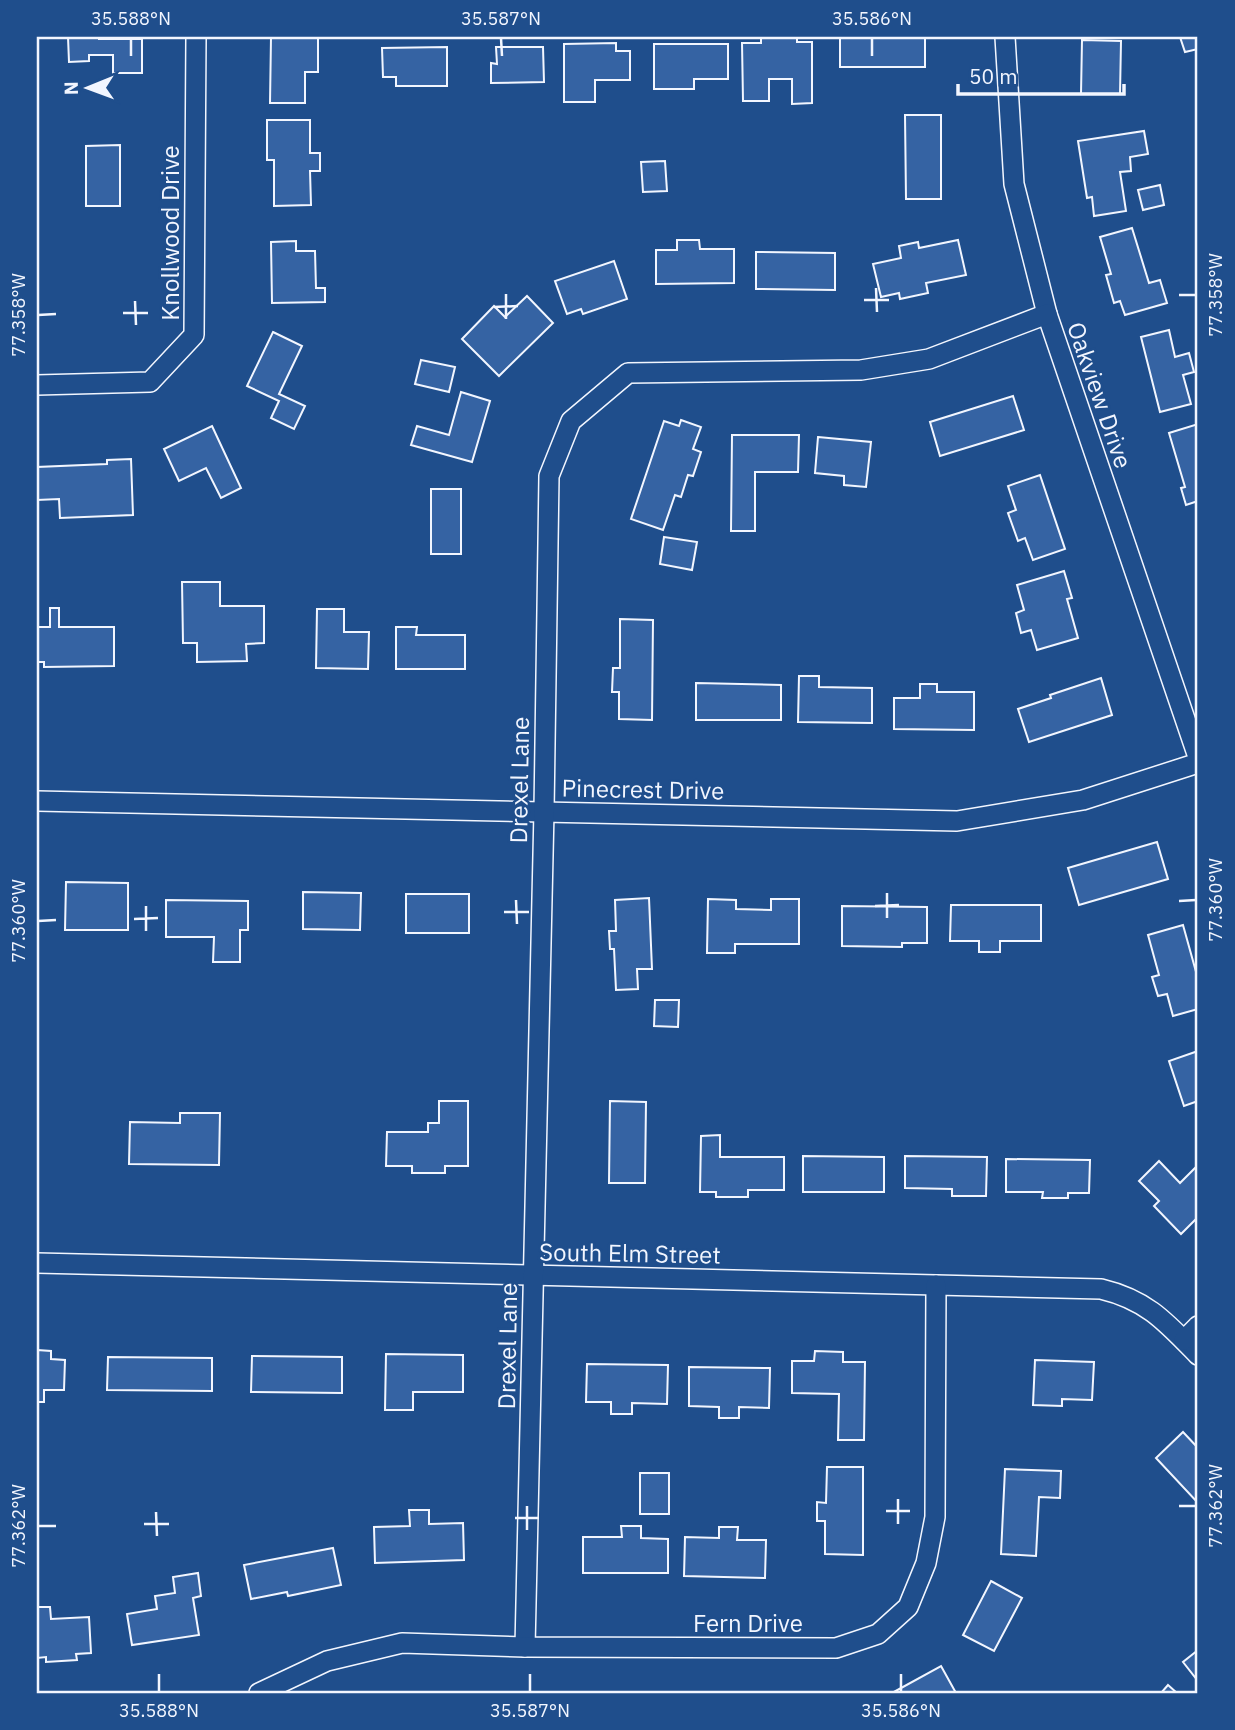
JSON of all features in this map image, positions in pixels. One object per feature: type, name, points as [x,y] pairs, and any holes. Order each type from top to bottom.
[{"type":"street","name":"Knollwood Drive","points":[[37,385],[150,383],[194,335],[196,37]]},
{"type":"street","name":"Oakview Drive","points":[[1005,37],[1014,184],[1047,314],[1198,760]]},
{"type":"street","name":"Drexel Lane","points":[[524,1647],[544,811],[549,476],[571,421],[628,373],[861,370],[929,359],[1047,314]]},
{"type":"street","name":"Pinecrest Drive","points":[[37,801],[957,821],[1083,800],[1198,760]]},
{"type":"street","name":"South Elm Street","points":[[37,1263],[1101,1289],[1125,1295],[1148,1307],[1198,1355]]},
{"type":"street","name":"Fern Drive","points":[[259,1693],[327,1661],[402,1643],[524,1647],[836,1648],[878,1634],[908,1607],[926,1563],[935,1517],[936,1285]]},
{"type":"street","points":[[1184,1340],[1198,1326]]},
{"type":"building","points":[[68,37],[142,39],[142,73],[113,73],[113,55],[89,55],[89,61],[69,62]]},
{"type":"building","points":[[271,37],[318,37],[318,72],[305,72],[305,103],[270,103]]},
{"type":"building","points":[[761,37],[797,37],[797,42],[812,42],[812,103],[792,104],[792,79],[769,79],[769,101],[743,101],[742,43],[761,43]]},
{"type":"building","points":[[840,37],[925,37],[925,67],[840,67]]},
{"type":"building","points":[[1180,37],[1198,37],[1198,49],[1185,52]]},
{"type":"building","points":[[1082,40],[1121,41],[1120,94],[1081,94]]},
{"type":"building","points":[[616,43],[616,51],[630,51],[630,80],[595,80],[595,102],[564,102],[564,44]]},
{"type":"building","points":[[654,44],[728,44],[728,79],[694,79],[694,89],[654,89]]},
{"type":"building","points":[[447,47],[447,86],[396,86],[396,77],[383,77],[382,48]]},
{"type":"building","points":[[496,47],[543,47],[544,82],[491,83],[491,63],[497,64]]},
{"type":"building","points":[[905,115],[941,115],[941,199],[906,199]]},
{"type":"building","points":[[267,120],[310,120],[310,153],[320,153],[320,171],[310,171],[311,205],[274,206],[274,160],[267,160]]},
{"type":"building","points":[[1144,131],[1148,154],[1130,157],[1131,171],[1120,172],[1126,211],[1094,216],[1092,197],[1087,198],[1078,141]]},
{"type":"building","points":[[120,145],[120,206],[86,206],[86,146]]},
{"type":"building","points":[[665,161],[667,191],[643,192],[641,162]]},
{"type":"building","points":[[1160,185],[1164,205],[1143,210],[1138,190]]},
{"type":"building","points":[[1132,228],[1149,283],[1160,280],[1167,303],[1125,315],[1120,301],[1114,303],[1106,275],[1111,274],[1100,237]]},
{"type":"building","points":[[677,240],[699,240],[700,249],[734,249],[734,283],[656,284],[656,250],[677,250]]},
{"type":"building","points":[[958,240],[966,275],[926,283],[928,293],[900,299],[899,293],[881,297],[873,264],[901,258],[899,246],[918,242],[919,248]]},
{"type":"building","points":[[296,241],[296,251],[315,251],[316,288],[325,288],[325,302],[272,303],[271,242]]},
{"type":"building","points":[[756,252],[835,253],[835,290],[756,289]]},
{"type":"building","points":[[614,261],[627,299],[583,314],[581,309],[567,314],[555,281]]},
{"type":"building","points":[[527,296],[553,323],[499,376],[462,339],[494,306],[505,317]]},
{"type":"building","points":[[1169,330],[1175,357],[1189,353],[1194,372],[1183,375],[1191,404],[1160,412],[1141,337]]},
{"type":"building","points":[[273,332],[302,346],[279,394],[305,406],[294,429],[271,418],[279,401],[247,386]]},
{"type":"building","points":[[421,360],[455,367],[449,392],[415,384]]},
{"type":"building","points":[[461,392],[490,401],[472,462],[411,445],[417,426],[449,435]]},
{"type":"building","points":[[1013,396],[1024,430],[940,456],[930,422]]},
{"type":"building","points":[[681,420],[701,427],[693,449],[701,452],[693,476],[688,475],[681,497],[675,495],[663,530],[631,519],[664,421],[679,426]]},
{"type":"building","points":[[1198,424],[1198,501],[1186,505],[1181,488],[1185,487],[1169,433]]},
{"type":"building","points":[[212,426],[241,488],[221,498],[206,468],[179,481],[164,449]]},
{"type":"building","points":[[732,435],[799,435],[798,472],[755,472],[755,531],[731,531]]},
{"type":"building","points":[[818,437],[871,442],[866,487],[844,485],[844,476],[815,473]]},
{"type":"building","points":[[131,459],[133,515],[60,518],[59,499],[37,500],[37,467],[107,464],[107,460]]},
{"type":"building","points":[[1040,475],[1065,549],[1033,560],[1025,538],[1018,541],[1008,513],[1016,510],[1008,486]]},
{"type":"building","points":[[431,489],[461,489],[461,554],[431,554]]},
{"type":"building","points":[[664,537],[697,542],[692,570],[660,564]]},
{"type":"building","points":[[1064,571],[1072,598],[1067,599],[1078,638],[1037,650],[1031,630],[1021,633],[1016,613],[1024,610],[1017,585]]},
{"type":"building","points":[[182,582],[220,582],[220,606],[264,606],[264,643],[246,644],[247,661],[197,662],[197,643],[183,643]]},
{"type":"building","points":[[50,608],[59,608],[59,627],[114,627],[114,666],[44,667],[44,662],[37,662],[37,627],[50,627]]},
{"type":"building","points":[[317,609],[344,609],[344,632],[369,632],[368,669],[316,668]]},
{"type":"building","points":[[620,619],[653,620],[652,720],[619,719],[619,692],[612,692],[613,668],[620,668]]},
{"type":"building","points":[[396,627],[417,627],[416,635],[465,635],[465,669],[396,669]]},
{"type":"building","points":[[799,676],[819,676],[819,687],[872,688],[872,723],[798,722]]},
{"type":"building","points":[[1101,678],[1112,715],[1029,742],[1018,709]]},
{"type":"building","points":[[696,683],[781,685],[781,720],[696,720]]},
{"type":"building","points":[[920,684],[937,684],[937,692],[974,692],[974,730],[894,729],[894,698],[920,698]]},
{"type":"building","points":[[1157,842],[1168,879],[1079,905],[1068,868]]},
{"type":"building","points":[[66,882],[128,883],[128,930],[65,930]]},
{"type":"building","points":[[303,892],[361,893],[360,930],[303,929]]},
{"type":"building","points":[[406,894],[469,894],[469,933],[406,933]]},
{"type":"building","points":[[649,898],[652,969],[637,969],[638,989],[616,990],[614,949],[610,949],[609,931],[616,931],[615,900]]},
{"type":"building","points":[[708,899],[736,900],[736,909],[771,910],[771,899],[799,899],[799,944],[735,944],[735,953],[707,953]]},
{"type":"building","points":[[166,900],[248,901],[248,930],[240,930],[240,962],[213,962],[214,937],[166,937]]},
{"type":"building","points":[[951,905],[1041,905],[1041,941],[1000,941],[1000,952],[979,952],[979,941],[950,941]]},
{"type":"building","points":[[842,906],[927,907],[927,943],[902,943],[902,947],[842,946]]},
{"type":"building","points":[[1183,925],[1198,979],[1198,1009],[1173,1016],[1167,994],[1158,996],[1152,977],[1159,975],[1148,935]]},
{"type":"building","points":[[655,1000],[679,1000],[678,1027],[654,1026]]},
{"type":"building","points":[[1198,1051],[1198,1101],[1184,1106],[1169,1061]]},
{"type":"building","points":[[439,1101],[468,1101],[468,1166],[445,1166],[445,1173],[412,1173],[412,1166],[386,1166],[387,1132],[428,1132],[428,1123],[439,1123]]},
{"type":"building","points":[[610,1101],[646,1102],[645,1183],[609,1183]]},
{"type":"building","points":[[180,1113],[220,1113],[219,1165],[129,1164],[130,1122],[180,1123]]},
{"type":"building","points":[[720,1135],[720,1157],[784,1157],[784,1190],[748,1190],[748,1197],[716,1197],[716,1192],[700,1192],[701,1136]]},
{"type":"building","points":[[803,1156],[884,1157],[884,1192],[803,1192]]},
{"type":"building","points":[[905,1156],[987,1157],[986,1196],[952,1196],[952,1189],[905,1188]]},
{"type":"building","points":[[1006,1159],[1090,1160],[1089,1193],[1068,1193],[1068,1198],[1042,1198],[1043,1192],[1006,1192]]},
{"type":"building","points":[[1159,1161],[1180,1183],[1198,1165],[1198,1217],[1181,1234],[1154,1206],[1159,1201],[1139,1181]]},
{"type":"building","points":[[37,1350],[51,1351],[51,1359],[65,1360],[64,1390],[44,1390],[44,1402],[37,1402]]},
{"type":"building","points":[[815,1351],[843,1352],[843,1362],[865,1362],[864,1440],[838,1440],[839,1394],[792,1393],[792,1361],[814,1361]]},
{"type":"building","points":[[386,1354],[463,1355],[463,1392],[413,1392],[413,1410],[385,1410]]},
{"type":"building","points":[[252,1356],[342,1357],[342,1393],[251,1392]]},
{"type":"building","points":[[108,1357],[212,1358],[212,1391],[107,1390]]},
{"type":"building","points":[[1035,1360],[1094,1362],[1092,1400],[1062,1399],[1062,1406],[1033,1405]]},
{"type":"building","points":[[587,1364],[668,1365],[667,1404],[632,1403],[632,1414],[611,1414],[611,1402],[586,1402]]},
{"type":"building","points":[[689,1367],[770,1368],[769,1408],[739,1407],[739,1418],[719,1418],[719,1407],[689,1406]]},
{"type":"building","points":[[1183,1432],[1198,1448],[1198,1503],[1156,1458]]},
{"type":"building","points":[[827,1467],[863,1467],[863,1555],[825,1554],[825,1521],[817,1521],[817,1502],[826,1503]]},
{"type":"building","points":[[1005,1469],[1061,1471],[1060,1498],[1039,1497],[1036,1556],[1001,1554]]},
{"type":"building","points":[[640,1473],[669,1473],[669,1514],[640,1514]]},
{"type":"building","points":[[409,1510],[429,1510],[429,1524],[463,1523],[464,1560],[375,1563],[374,1527],[410,1526]]},
{"type":"building","points":[[621,1526],[641,1526],[641,1538],[668,1539],[668,1573],[583,1573],[583,1537],[622,1537]]},
{"type":"building","points":[[719,1527],[738,1527],[737,1540],[766,1540],[765,1578],[684,1576],[685,1537],[719,1538]]},
{"type":"building","points":[[333,1548],[341,1585],[288,1596],[287,1592],[251,1599],[244,1565]]},
{"type":"building","points":[[198,1573],[201,1596],[193,1598],[199,1635],[132,1645],[127,1614],[157,1609],[155,1596],[175,1593],[173,1577]]},
{"type":"building","points":[[991,1581],[1022,1598],[994,1651],[963,1635]]},
{"type":"building","points":[[37,1607],[50,1607],[51,1619],[89,1617],[91,1653],[76,1654],[77,1660],[46,1662],[46,1657],[37,1658]]},
{"type":"building","points":[[1198,1650],[1198,1681],[1183,1662]]},
{"type":"building","points":[[941,1666],[956,1693],[892,1693]]},
{"type":"building","points":[[1168,1685],[1177,1693],[1161,1693]]}]
